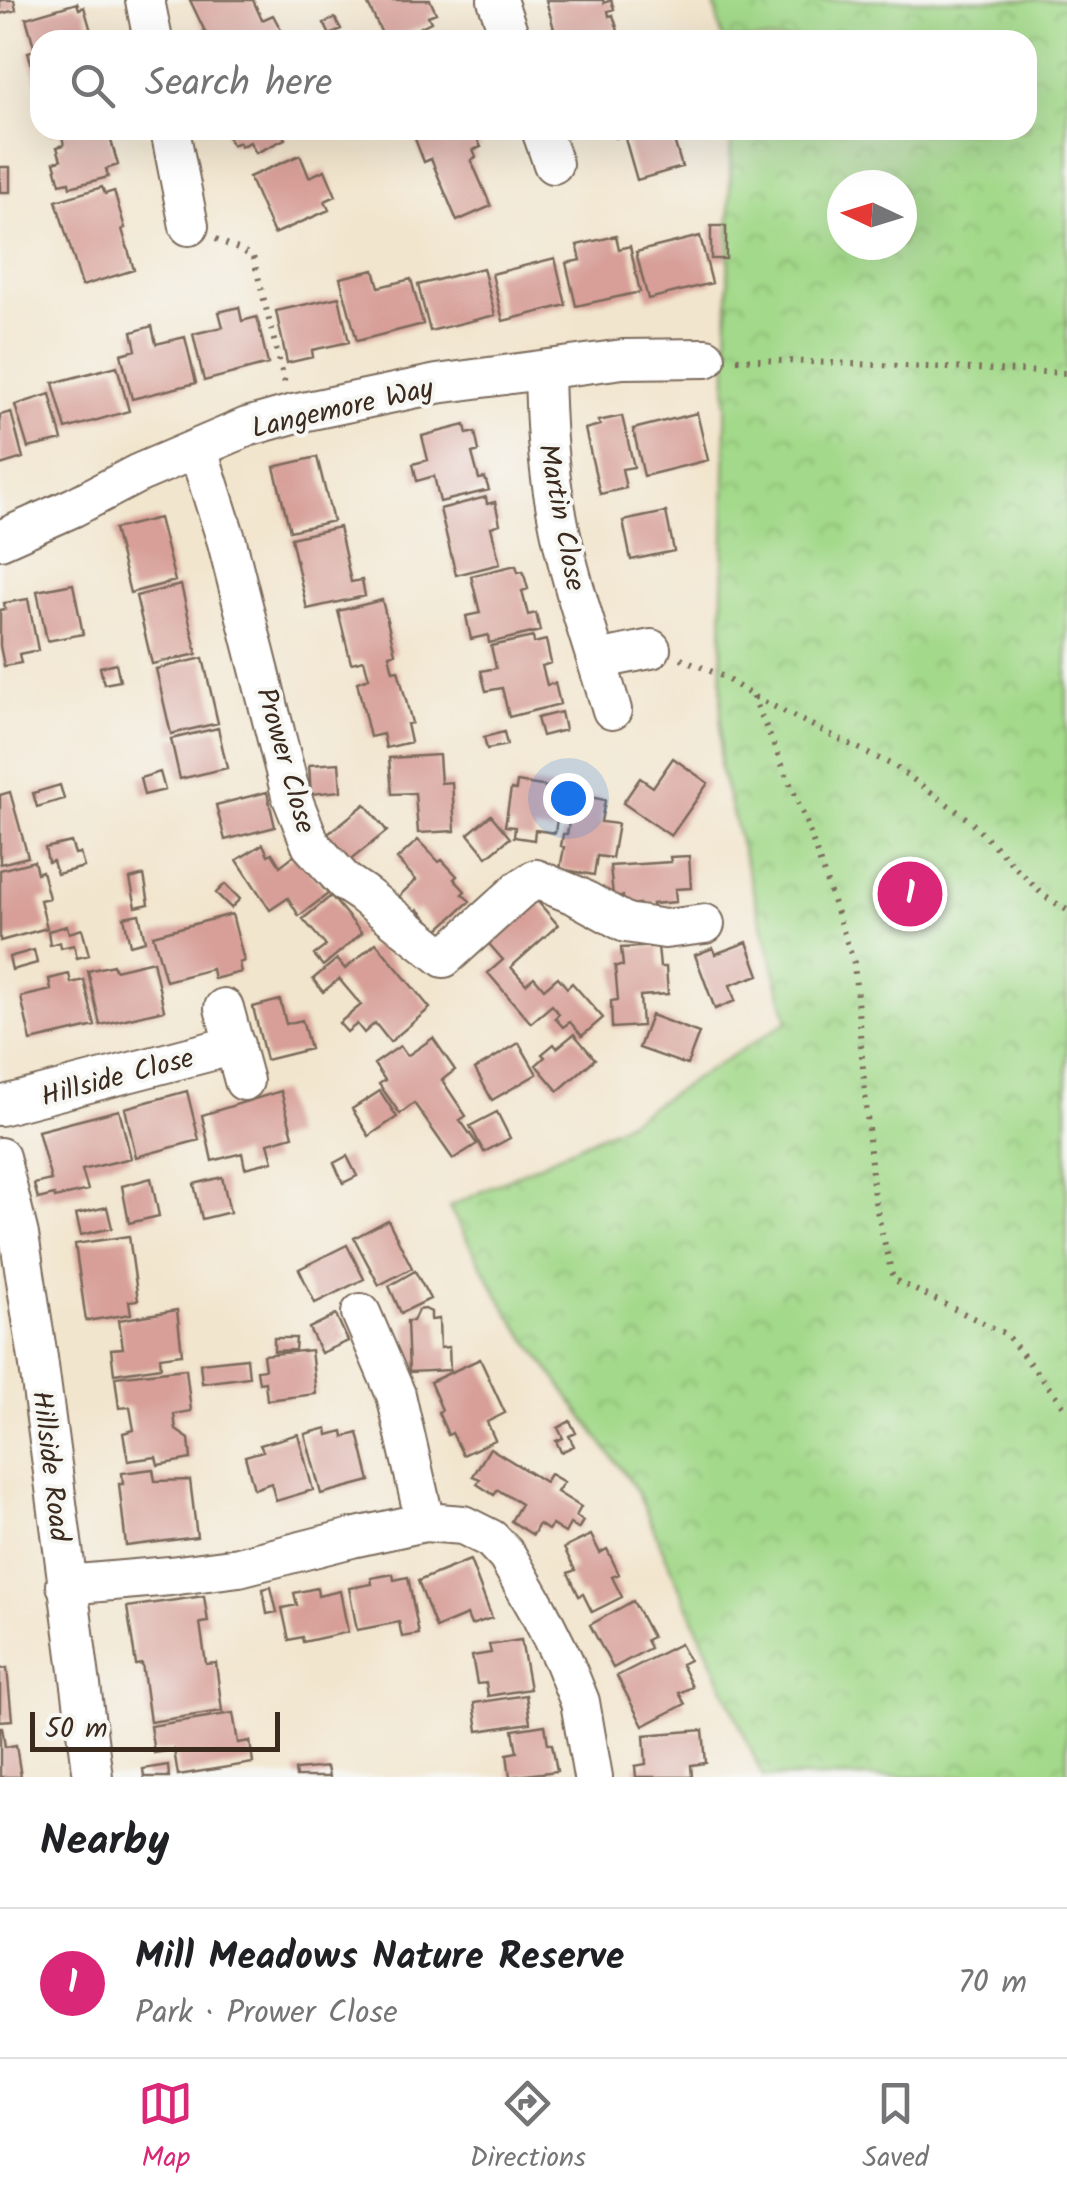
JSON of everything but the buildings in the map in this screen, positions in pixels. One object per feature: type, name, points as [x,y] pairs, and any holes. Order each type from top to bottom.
[{"type":"street","points":[[145,0],[151,30]]},
{"type":"street","points":[[497,0],[508,30]]},
{"type":"street","points":[[172,140],[189,226]]},
{"type":"street","name":"Langemore Way","points":[[0,540],[137,474],[247,428],[292,414],[437,384],[622,359],[706,358]]},
{"type":"street","name":"Martin Close","points":[[544,371],[546,440],[556,511],[612,710]]},
{"type":"street","name":"Prower Close","points":[[198,450],[228,542],[291,795],[311,844],[345,882],[444,958],[536,879],[626,923],[665,929],[705,924]]},
{"type":"street","points":[[597,660],[651,650]]},
{"type":"street","points":[[224,1008],[244,1081]]},
{"type":"street","name":"Hillside Close","points":[[0,1106],[234,1044]]},
{"type":"street","name":"Hillside Road","points":[[0,1157],[19,1235],[38,1358],[93,1777]]},
{"type":"street","points":[[361,1313],[396,1395],[425,1522]]},
{"type":"street","points":[[66,1585],[239,1567],[425,1522],[463,1525],[490,1538],[507,1556],[538,1610],[580,1702],[594,1777]]},
{"type":"path","points":[[189,226],[252,256],[292,414]]},
{"type":"path","points":[[706,358],[1067,373]]},
{"type":"path","points":[[651,650],[662,650],[722,676],[753,696],[896,768],[969,820],[1044,896],[1067,910]]},
{"type":"path","points":[[753,696],[805,818],[854,963],[874,1198],[893,1279],[1006,1334],[1067,1410]]},
{"type":"green space","points":[[713,0],[1067,0],[1067,1777],[763,1777],[637,1491],[510,1316],[449,1207],[618,1127],[788,1021],[720,767],[731,140],[1037,140],[1037,30],[720,30]]},
{"type":"place","name":"Mill Meadows Nature Reserve","points":[[910,894]]}]
